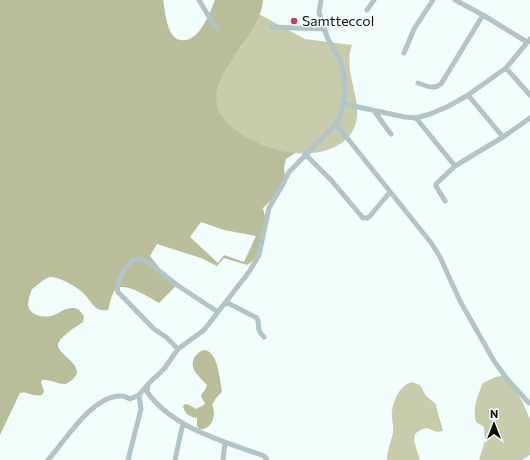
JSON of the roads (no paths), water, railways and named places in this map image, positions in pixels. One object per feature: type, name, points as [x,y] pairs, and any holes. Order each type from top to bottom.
[{"type":"street","points":[[199,0],[215,27]]},
{"type":"street","points":[[48,460],[69,433],[96,405],[116,397],[122,396],[130,399],[139,395],[164,369],[178,349],[204,330],[249,272],[259,255],[268,212],[272,201],[278,194],[291,168],[336,124],[344,104],[344,75],[340,59],[324,29],[319,12],[321,0]]},
{"type":"street","points":[[367,10],[374,0]]},
{"type":"street","points":[[404,53],[414,29],[433,0]]},
{"type":"street","points":[[344,104],[416,118],[447,107],[468,95],[506,68],[528,40],[455,0]]},
{"type":"street","points":[[418,83],[432,88],[436,88],[441,84],[483,15]]},
{"type":"street","points":[[271,27],[324,29]]},
{"type":"street","points":[[506,68],[530,95]]},
{"type":"street","points":[[468,95],[503,137]]},
{"type":"street","points":[[374,111],[391,134]]},
{"type":"street","points":[[416,118],[455,166]]},
{"type":"street","points":[[445,201],[436,184],[455,166],[503,137],[530,118]]},
{"type":"street","points":[[336,124],[436,250],[460,301],[494,361],[508,380],[529,403]]},
{"type":"street","points":[[305,154],[331,180],[363,218],[370,216],[390,192]]},
{"type":"street","points":[[178,349],[166,337],[154,329],[118,292],[117,285],[133,260],[140,259],[148,262],[177,285],[218,312]]},
{"type":"street","points":[[226,302],[257,318],[259,322],[259,332],[264,337]]},
{"type":"street","points":[[148,384],[147,392],[154,401],[162,409],[183,423],[225,443],[264,456],[267,460]]},
{"type":"street","points":[[128,460],[140,409],[139,395]]},
{"type":"street","points":[[175,460],[183,423]]},
{"type":"street","points":[[223,460],[225,443]]},
{"type":"place","name":"Samtteccol","points":[[294,21]]}]
